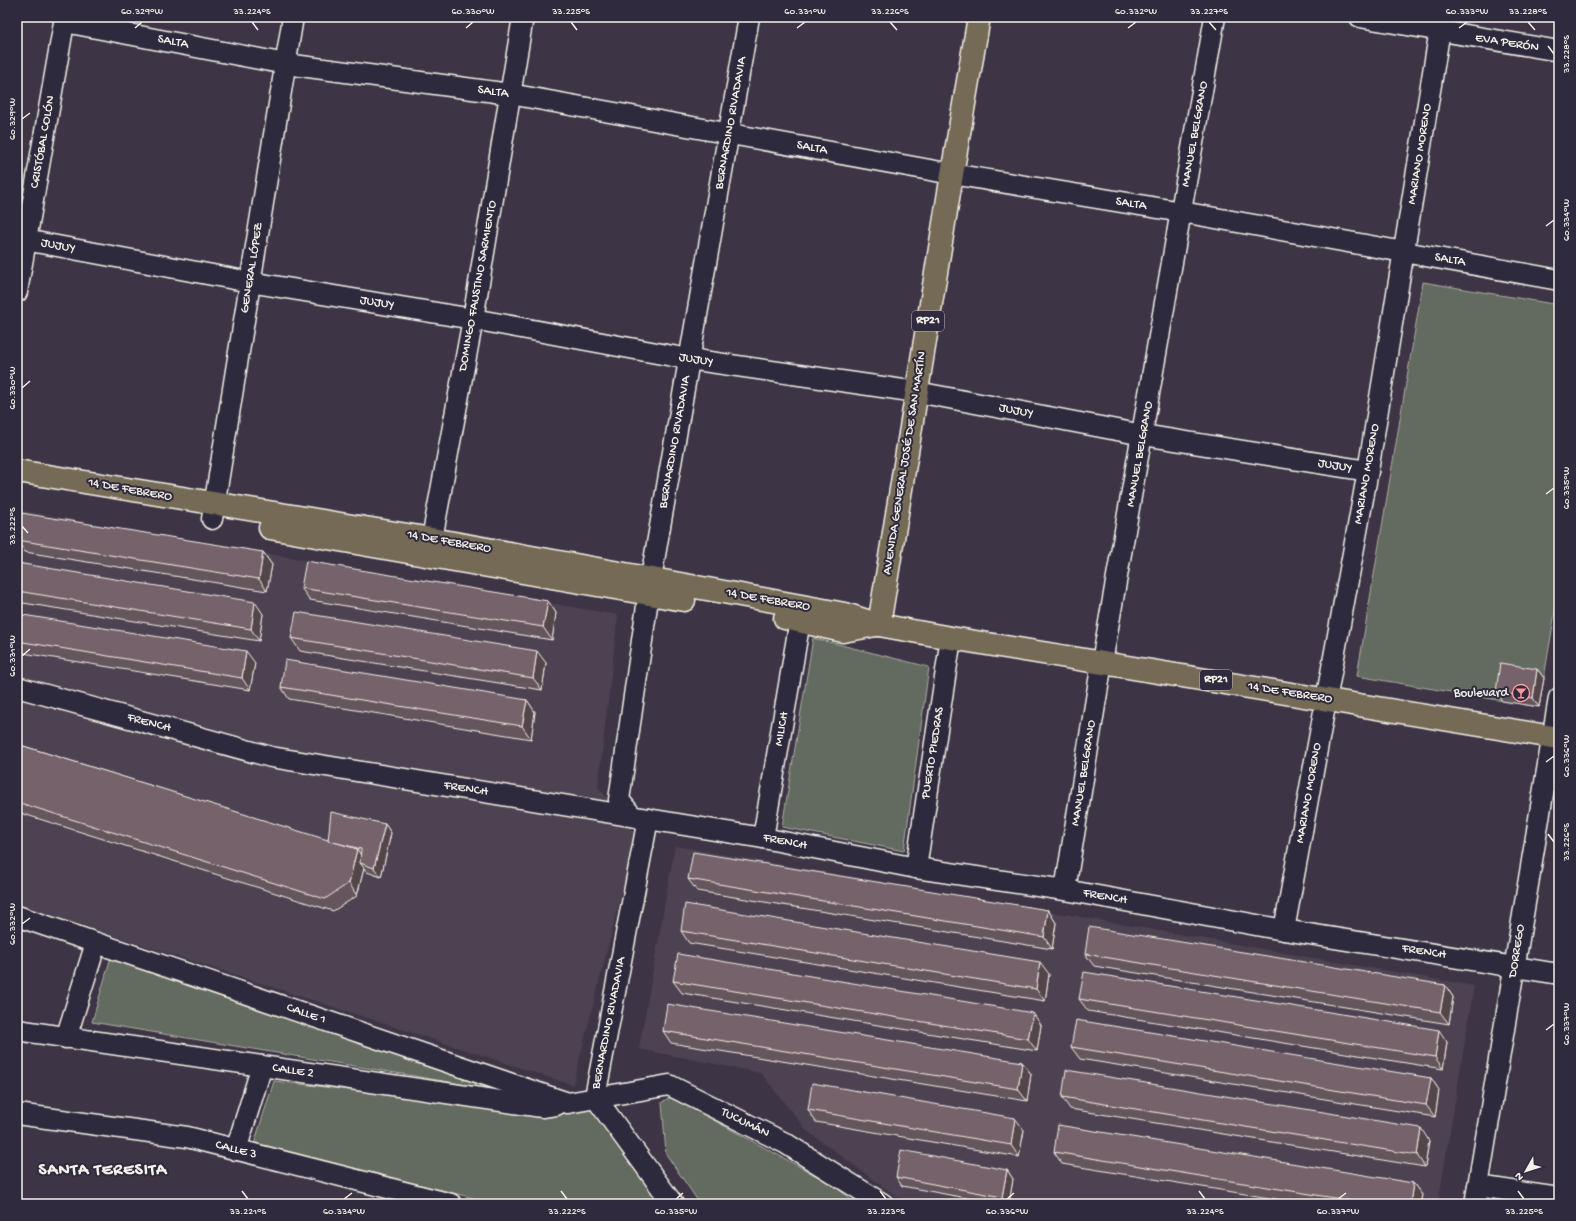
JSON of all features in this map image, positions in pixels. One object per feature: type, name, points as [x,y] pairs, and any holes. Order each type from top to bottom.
[{"type":"main road","name":"AVENIDA GENERAL JOSÉ DE SAN MARTÍN","points":[[879,625],[979,17]]},
{"type":"main road","name":"14 DE FEBRERO","points":[[17,471],[214,511]]},
{"type":"main road","name":"14 DE FEBRERO","points":[[17,484],[214,511],[431,547],[650,586],[845,614],[879,625],[951,638],[1326,698],[1556,737]]},
{"type":"main road","name":"14 DE FEBRERO","points":[[650,586],[843,631],[879,625]]},
{"type":"street","name":"GENERAL LÓPEZ","points":[[214,511],[293,17]]},
{"type":"street","name":"DOMINGO FAUSTINO SARMIENTO","points":[[431,547],[473,319],[523,17]]},
{"type":"street","name":"BERNARDINO RIVADAVIA","points":[[672,1204],[595,1097],[640,818],[618,800],[650,586],[749,17]]},
{"type":"street","name":"MANUEL BELGRANO","points":[[1065,890],[1102,662],[1144,435],[1215,17]]},
{"type":"street","name":"EVA PERÓN","points":[[1360,17],[1440,24],[1559,51]]},
{"type":"street","name":"SALTA","points":[[65,19],[286,64],[510,94],[952,174],[1182,212],[1559,280]]},
{"type":"street","name":"CRISTÓBAL COLÓN","points":[[17,292],[65,19]]},
{"type":"street","name":"MARIANO MORENO","points":[[1284,930],[1368,471],[1440,24]]},
{"type":"street","name":"JUJUY","points":[[25,240],[250,282],[473,319],[689,359],[917,392],[1144,435],[1368,471]]},
{"type":"street","name":"MILICH","points":[[763,838],[800,620]]},
{"type":"street","name":"PUERTO PIEDRAS","points":[[916,868],[951,638]]},
{"type":"street","name":"FRENCH","points":[[17,687],[271,757],[763,838],[916,868],[1065,890],[1284,930],[1559,974]]},
{"type":"street","name":"DORREGO","points":[[1476,1195],[1556,737],[1559,698]]},
{"type":"street","name":"CALLE 1","points":[[17,916],[568,1103]]},
{"type":"street","points":[[66,1038],[96,943]]},
{"type":"street","name":"CALLE 2","points":[[17,1030],[542,1107],[568,1103]]},
{"type":"street","points":[[236,1150],[262,1066]]},
{"type":"street","name":"TUCUMÁN","points":[[595,1097],[669,1085],[785,1143],[883,1204]]},
{"type":"street","points":[[568,1103],[595,1097]]},
{"type":"street","name":"CALLE 3","points":[[17,1114],[187,1138],[451,1204]]},
{"type":"street","points":[[1476,1195],[1559,1198]]},
{"type":"shaded area","points":[[1423,282],[1559,305],[1559,589],[1539,707],[1357,676]]},
{"type":"shaded area","points":[[17,510],[618,615],[598,787],[636,835],[573,1085],[17,904]]},
{"type":"shaded area","points":[[813,638],[929,667],[904,851],[782,827]]},
{"type":"shaded area","points":[[675,846],[1474,986],[1438,1204],[907,1204],[806,1130],[761,1073],[639,1049]]},
{"type":"shaded area","points":[[111,957],[515,1093],[92,1022]]},
{"type":"shaded area","points":[[274,1081],[543,1113],[596,1108],[660,1204],[498,1204],[254,1144]]},
{"type":"shaded area","points":[[671,1097],[835,1186],[856,1204],[700,1204],[666,1154],[662,1102]]},
{"type":"building","points":[[21,513],[263,552],[259,579],[17,540]]},
{"type":"building","points":[[306,561],[548,601],[543,627],[301,588]]},
{"type":"building","points":[[17,563],[255,602],[251,629],[17,591]]},
{"type":"building","points":[[296,612],[537,651],[533,678],[291,638]]},
{"type":"building","points":[[17,614],[246,651],[242,678],[17,641]]},
{"type":"building","points":[[285,660],[527,700],[522,726],[281,687]]},
{"type":"building","points":[[1500,663],[1537,669],[1533,698],[1496,692]]},
{"type":"building","points":[[17,744],[357,849],[349,883],[325,899],[17,802]]},
{"type":"building","points":[[331,812],[385,824],[374,868],[360,863],[361,849],[328,841]]},
{"type":"building","points":[[693,852],[1048,910],[1044,937],[688,879]]},
{"type":"building","points":[[685,904],[1040,962],[1036,989],[681,931]]},
{"type":"building","points":[[1089,927],[1445,985],[1440,1012],[1085,954]]},
{"type":"building","points":[[678,954],[1033,1013],[1028,1039],[673,981]]},
{"type":"building","points":[[1084,972],[1439,1030],[1435,1057],[1079,999]]},
{"type":"building","points":[[667,1004],[1022,1062],[1018,1089],[663,1031]]},
{"type":"building","points":[[1076,1020],[1431,1078],[1426,1105],[1071,1047]]},
{"type":"building","points":[[1066,1070],[1421,1128],[1417,1155],[1062,1097]]},
{"type":"building","points":[[812,1083],[1015,1118],[1011,1145],[808,1110]]},
{"type":"building","points":[[1058,1125],[1413,1183],[1410,1204],[1371,1204],[1054,1152]]},
{"type":"building","points":[[901,1150],[1007,1170],[1002,1197],[896,1177]]},
{"type":"place","name":"Boulevard","points":[[1521,693]]},
{"type":"district","name":"SANTA TERESITA","points":[[103,1171]]}]
